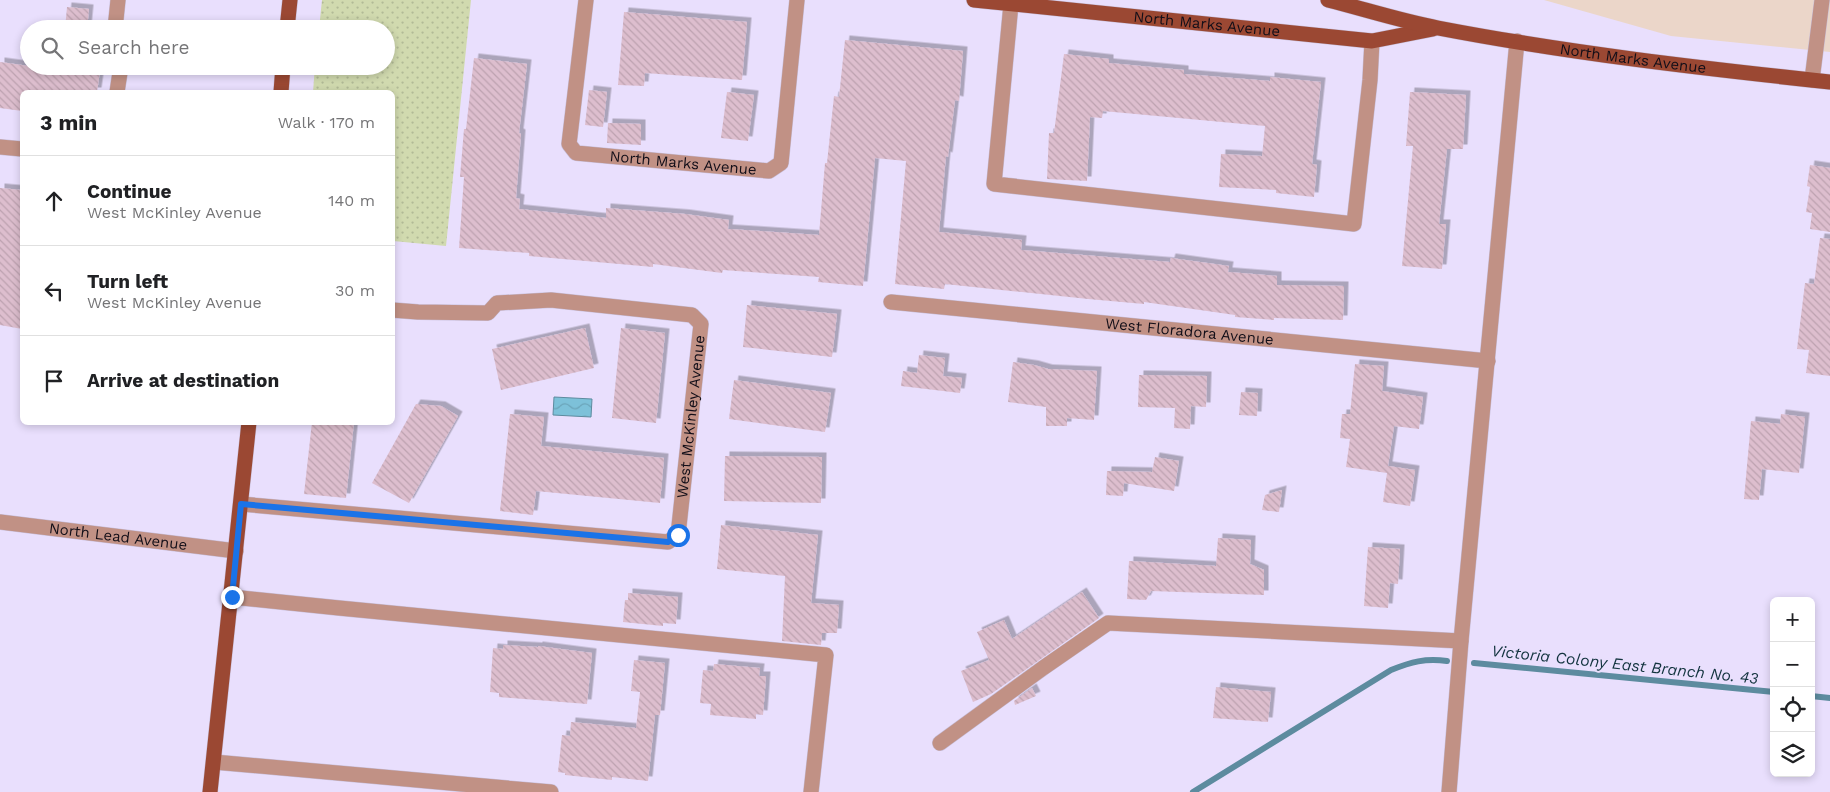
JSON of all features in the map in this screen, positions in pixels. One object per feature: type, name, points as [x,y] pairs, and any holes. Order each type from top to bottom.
[{"type":"main road","points":[[288,20],[290,0]]},
{"type":"main road","name":"North Marks Avenue","points":[[974,0],[1372,41],[1437,28]]},
{"type":"main road","name":"North Marks Avenue","points":[[1328,0],[1437,28],[1714,70],[1830,82]]},
{"type":"main road","points":[[281,90],[282,75]]},
{"type":"main road","points":[[210,792],[249,425]]},
{"type":"street","points":[[116,20],[118,0]]},
{"type":"street","name":"North Marks Avenue","points":[[586,0],[569,144],[576,152],[769,171],[781,163],[797,0]]},
{"type":"street","points":[[1812,80],[1822,0]]},
{"type":"street","points":[[1011,4],[994,184],[1354,224],[1370,80],[1372,41]]},
{"type":"street","points":[[1449,792],[1461,641],[1517,41]]},
{"type":"street","points":[[117,90],[120,75]]},
{"type":"street","points":[[0,147],[20,149]]},
{"type":"street","name":"West McKinley Avenue","points":[[241,504],[668,542],[678,535],[701,324],[692,315],[551,300],[497,303],[488,313],[395,310]]},
{"type":"street","name":"West Floradora Avenue","points":[[891,302],[1488,361]]},
{"type":"street","name":"North Lead Avenue","points":[[0,522],[236,552]]},
{"type":"street","points":[[232,597],[826,655],[810,792]]},
{"type":"street","points":[[940,743],[1108,623],[1461,641]]},
{"type":"street","points":[[214,762],[551,792]]},
{"type":"shaded area","points":[[1544,0],[1830,0],[1830,52],[1671,36]]},
{"type":"green space","points":[[322,0],[471,0],[446,246],[395,241],[395,90],[313,90],[314,75],[395,75],[395,20],[320,20]]},
{"type":"water","points":[[554,397],[592,399],[591,417],[553,415]]},
{"type":"building","points":[[67,7],[89,9],[88,20],[66,20]]},
{"type":"building","points":[[624,12],[747,22],[742,80],[645,73],[644,86],[618,85]]},
{"type":"building","points":[[845,40],[963,51],[959,101],[955,100],[948,157],[946,156],[939,232],[1022,240],[1021,250],[1170,262],[1171,258],[1229,266],[1228,272],[1277,276],[1277,285],[1344,286],[1343,320],[1274,318],[1274,320],[1235,317],[1235,315],[1144,302],[1144,304],[1088,299],[945,284],[944,289],[895,284],[906,161],[875,158],[863,286],[818,282],[819,277],[723,270],[722,273],[653,264],[653,267],[529,256],[529,253],[459,248],[464,177],[460,177],[464,129],[466,129],[474,58],[527,64],[519,133],[521,134],[516,198],[520,199],[519,209],[606,218],[606,208],[685,214],[729,220],[728,229],[819,235],[825,163],[827,163],[834,96],[839,97]]},
{"type":"building","points":[[1064,54],[1109,59],[1109,63],[1184,70],[1184,74],[1270,81],[1270,77],[1321,82],[1312,164],[1317,165],[1314,197],[1276,193],[1276,190],[1219,187],[1221,154],[1262,156],[1265,126],[1103,111],[1102,118],[1090,117],[1087,181],[1047,179],[1049,133],[1054,133]]},
{"type":"building","points":[[0,62],[20,65],[20,75],[99,75],[97,90],[20,90],[20,111],[0,108]]},
{"type":"building","points":[[589,90],[607,92],[603,127],[585,125]]},
{"type":"building","points":[[727,92],[754,95],[748,141],[721,138]]},
{"type":"building","points":[[1410,92],[1466,95],[1463,149],[1447,149],[1439,224],[1446,224],[1442,269],[1402,266],[1413,146],[1406,146]]},
{"type":"building","points":[[608,123],[641,124],[641,145],[607,143]]},
{"type":"building","points":[[1810,165],[1830,168],[1830,232],[1810,229],[1812,213],[1806,212],[1810,187],[1807,186]]},
{"type":"building","points":[[0,188],[20,190],[20,329],[0,325]]},
{"type":"building","points":[[1820,238],[1830,239],[1830,376],[1806,373],[1809,350],[1797,349],[1805,283],[1814,284]]},
{"type":"building","points":[[747,305],[837,314],[832,357],[743,347]]},
{"type":"building","points":[[585,328],[594,368],[501,390],[492,349]]},
{"type":"building","points":[[621,328],[665,333],[656,423],[612,418]]},
{"type":"building","points":[[919,355],[945,358],[943,376],[962,378],[960,393],[901,386],[903,371],[917,373]]},
{"type":"building","points":[[1013,362],[1048,369],[1097,371],[1094,420],[1067,418],[1067,426],[1046,426],[1046,407],[1008,402]]},
{"type":"building","points":[[1355,364],[1384,366],[1382,391],[1423,397],[1419,429],[1394,426],[1388,466],[1415,470],[1410,506],[1383,502],[1387,473],[1346,467],[1350,439],[1340,438],[1342,414],[1350,414]]},
{"type":"building","points":[[1139,375],[1207,376],[1206,407],[1191,406],[1190,429],[1174,428],[1175,408],[1138,407]]},
{"type":"building","points":[[734,380],[831,393],[825,432],[729,419]]},
{"type":"building","points":[[1241,392],[1258,393],[1257,416],[1239,415]]},
{"type":"building","points":[[416,404],[441,406],[458,416],[409,503],[372,483]]},
{"type":"building","points":[[510,414],[544,417],[541,446],[664,458],[660,503],[536,491],[533,515],[500,511]]},
{"type":"building","points":[[1781,414],[1805,417],[1799,473],[1762,469],[1759,500],[1744,499],[1751,421],[1780,424]]},
{"type":"building","points":[[312,425],[354,425],[346,498],[304,494]]},
{"type":"building","points":[[725,456],[822,457],[821,503],[724,501]]},
{"type":"building","points":[[1155,457],[1179,461],[1174,491],[1124,483],[1123,496],[1106,495],[1107,471],[1152,472]]},
{"type":"building","points":[[1282,490],[1279,512],[1262,510],[1265,495]]},
{"type":"building","points":[[721,525],[818,535],[811,603],[839,605],[837,633],[822,633],[821,645],[782,641],[785,576],[717,569]]},
{"type":"building","points":[[1218,538],[1251,540],[1250,564],[1264,570],[1264,595],[1151,591],[1146,600],[1127,599],[1129,561],[1216,566]]},
{"type":"building","points":[[1368,547],[1400,549],[1398,584],[1390,583],[1388,608],[1364,606]]},
{"type":"building","points":[[1082,592],[1099,618],[991,694],[973,702],[961,671],[989,660],[977,632],[1004,620],[1012,639]]},
{"type":"building","points":[[628,593],[678,597],[676,624],[663,623],[663,626],[623,622],[625,600],[628,600]]},
{"type":"building","points":[[503,645],[538,646],[592,653],[587,704],[499,697],[499,693],[490,692],[493,648],[503,649]]},
{"type":"building","points":[[634,660],[665,663],[660,715],[655,715],[648,781],[612,777],[612,780],[565,775],[565,773],[558,772],[562,735],[570,736],[571,722],[636,728],[640,692],[631,691]]},
{"type":"building","points":[[714,664],[760,668],[759,676],[766,676],[763,715],[756,714],[756,719],[710,715],[711,704],[700,703],[703,670],[713,671]]},
{"type":"building","points":[[1216,687],[1271,692],[1268,722],[1213,718]]},
{"type":"building","points":[[1032,688],[1036,696],[1015,705],[1014,701]]},
{"type":"waterway","name":"Victoria Colony East Branch No. 43","points":[[1193,792],[1391,670],[1418,661],[1447,661]]},
{"type":"waterway","name":"Victoria Colony East Branch No. 43","points":[[1474,663],[1770,692]]},
{"type":"waterway","name":"Victoria Colony East Branch No. 43","points":[[1815,696],[1830,698]]},
{"type":"route","points":[[232,597],[241,504],[668,542],[678,535]]}]
